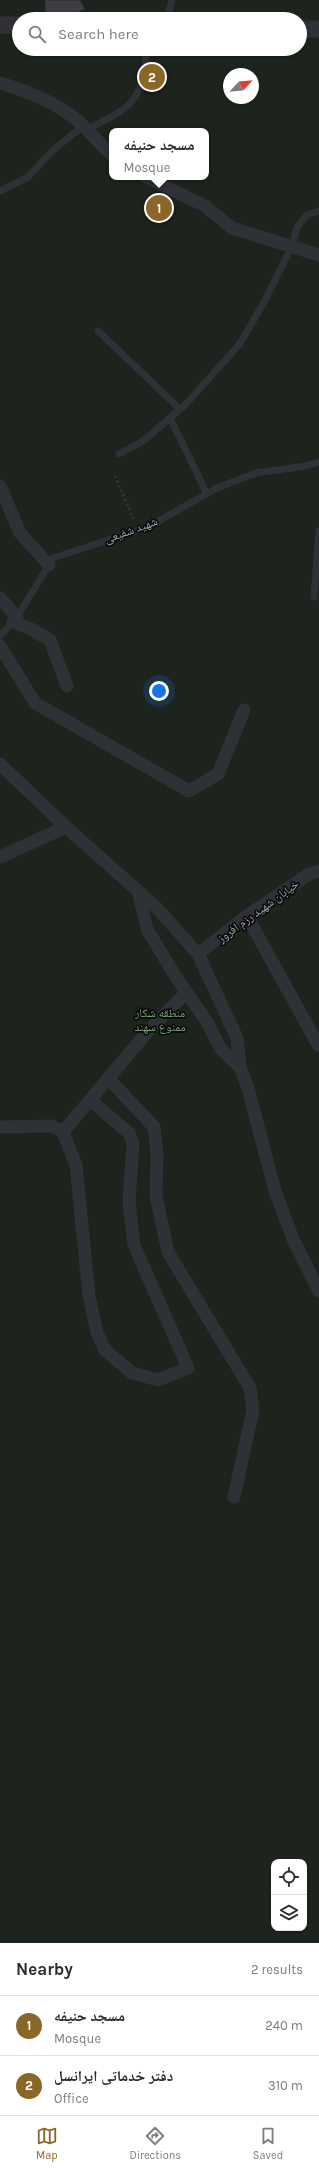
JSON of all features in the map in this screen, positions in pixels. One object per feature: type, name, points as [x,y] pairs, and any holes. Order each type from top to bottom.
[{"type":"street","points":[[0,25],[12,25]]},
{"type":"street","points":[[307,29],[319,29]]},
{"type":"street","points":[[0,83],[18,88],[56,105],[85,128],[109,152]]},
{"type":"street","points":[[152,180],[205,206],[232,228],[292,246],[319,256]]},
{"type":"street","points":[[0,486],[20,533],[49,565]]},
{"type":"street","points":[[0,598],[15,619],[50,640],[67,686]]},
{"type":"street","points":[[0,646],[35,703],[189,791],[218,774],[244,710]]},
{"type":"street","points":[[0,764],[139,894],[157,908],[198,954],[237,1038],[240,1067],[248,1088],[275,1190],[293,1239],[319,1291]]},
{"type":"street","points":[[0,857],[66,827]]},
{"type":"street","name":"خیابان شهید رزم افروز","points":[[198,954],[247,916],[309,874],[318,876]]},
{"type":"street","points":[[139,894],[147,928],[186,993],[207,1022],[221,1049],[240,1067]]},
{"type":"street","points":[[247,916],[318,1045]]},
{"type":"street","points":[[63,1132],[148,1031],[186,993]]},
{"type":"street","points":[[108,1078],[154,1127],[157,1154],[156,1196],[168,1252],[250,1388],[253,1410],[234,1497]]},
{"type":"street","points":[[0,1126],[52,1126],[63,1132],[76,1165],[89,1296],[97,1333],[105,1350],[132,1372],[158,1380],[188,1368],[134,1246],[129,1201],[133,1143],[129,1133],[90,1100]]},
{"type":"lane","points":[[169,12],[172,0]]},
{"type":"lane","points":[[0,191],[28,177],[52,151],[85,128],[118,113],[131,103],[139,92],[144,78],[146,56]]},
{"type":"lane","points":[[119,454],[143,441],[180,409],[239,345],[263,304],[292,246],[297,227],[307,215],[319,211]]},
{"type":"lane","points":[[98,331],[180,409]]},
{"type":"lane","points":[[170,418],[207,494]]},
{"type":"lane","name":"شهید شفیعی","points":[[0,636],[15,619],[53,558],[148,527],[217,488],[256,473],[305,466],[319,462]]},
{"type":"lane","points":[[314,597],[319,531]]},
{"type":"path","points":[[115,476],[138,530]]},
{"type":"green space","name":"منطقه شکار ممنوع سهند","points":[[0,0],[319,0],[319,1943],[0,1943]]},
{"type":"building","points":[[45,0],[80,0],[85,9],[80,12],[45,12]]},
{"type":"place","name":"دفتر خدماتی ایرانسل","points":[[152,77]]},
{"type":"place","name":"مسجد حنیفه","points":[[159,208]]}]
